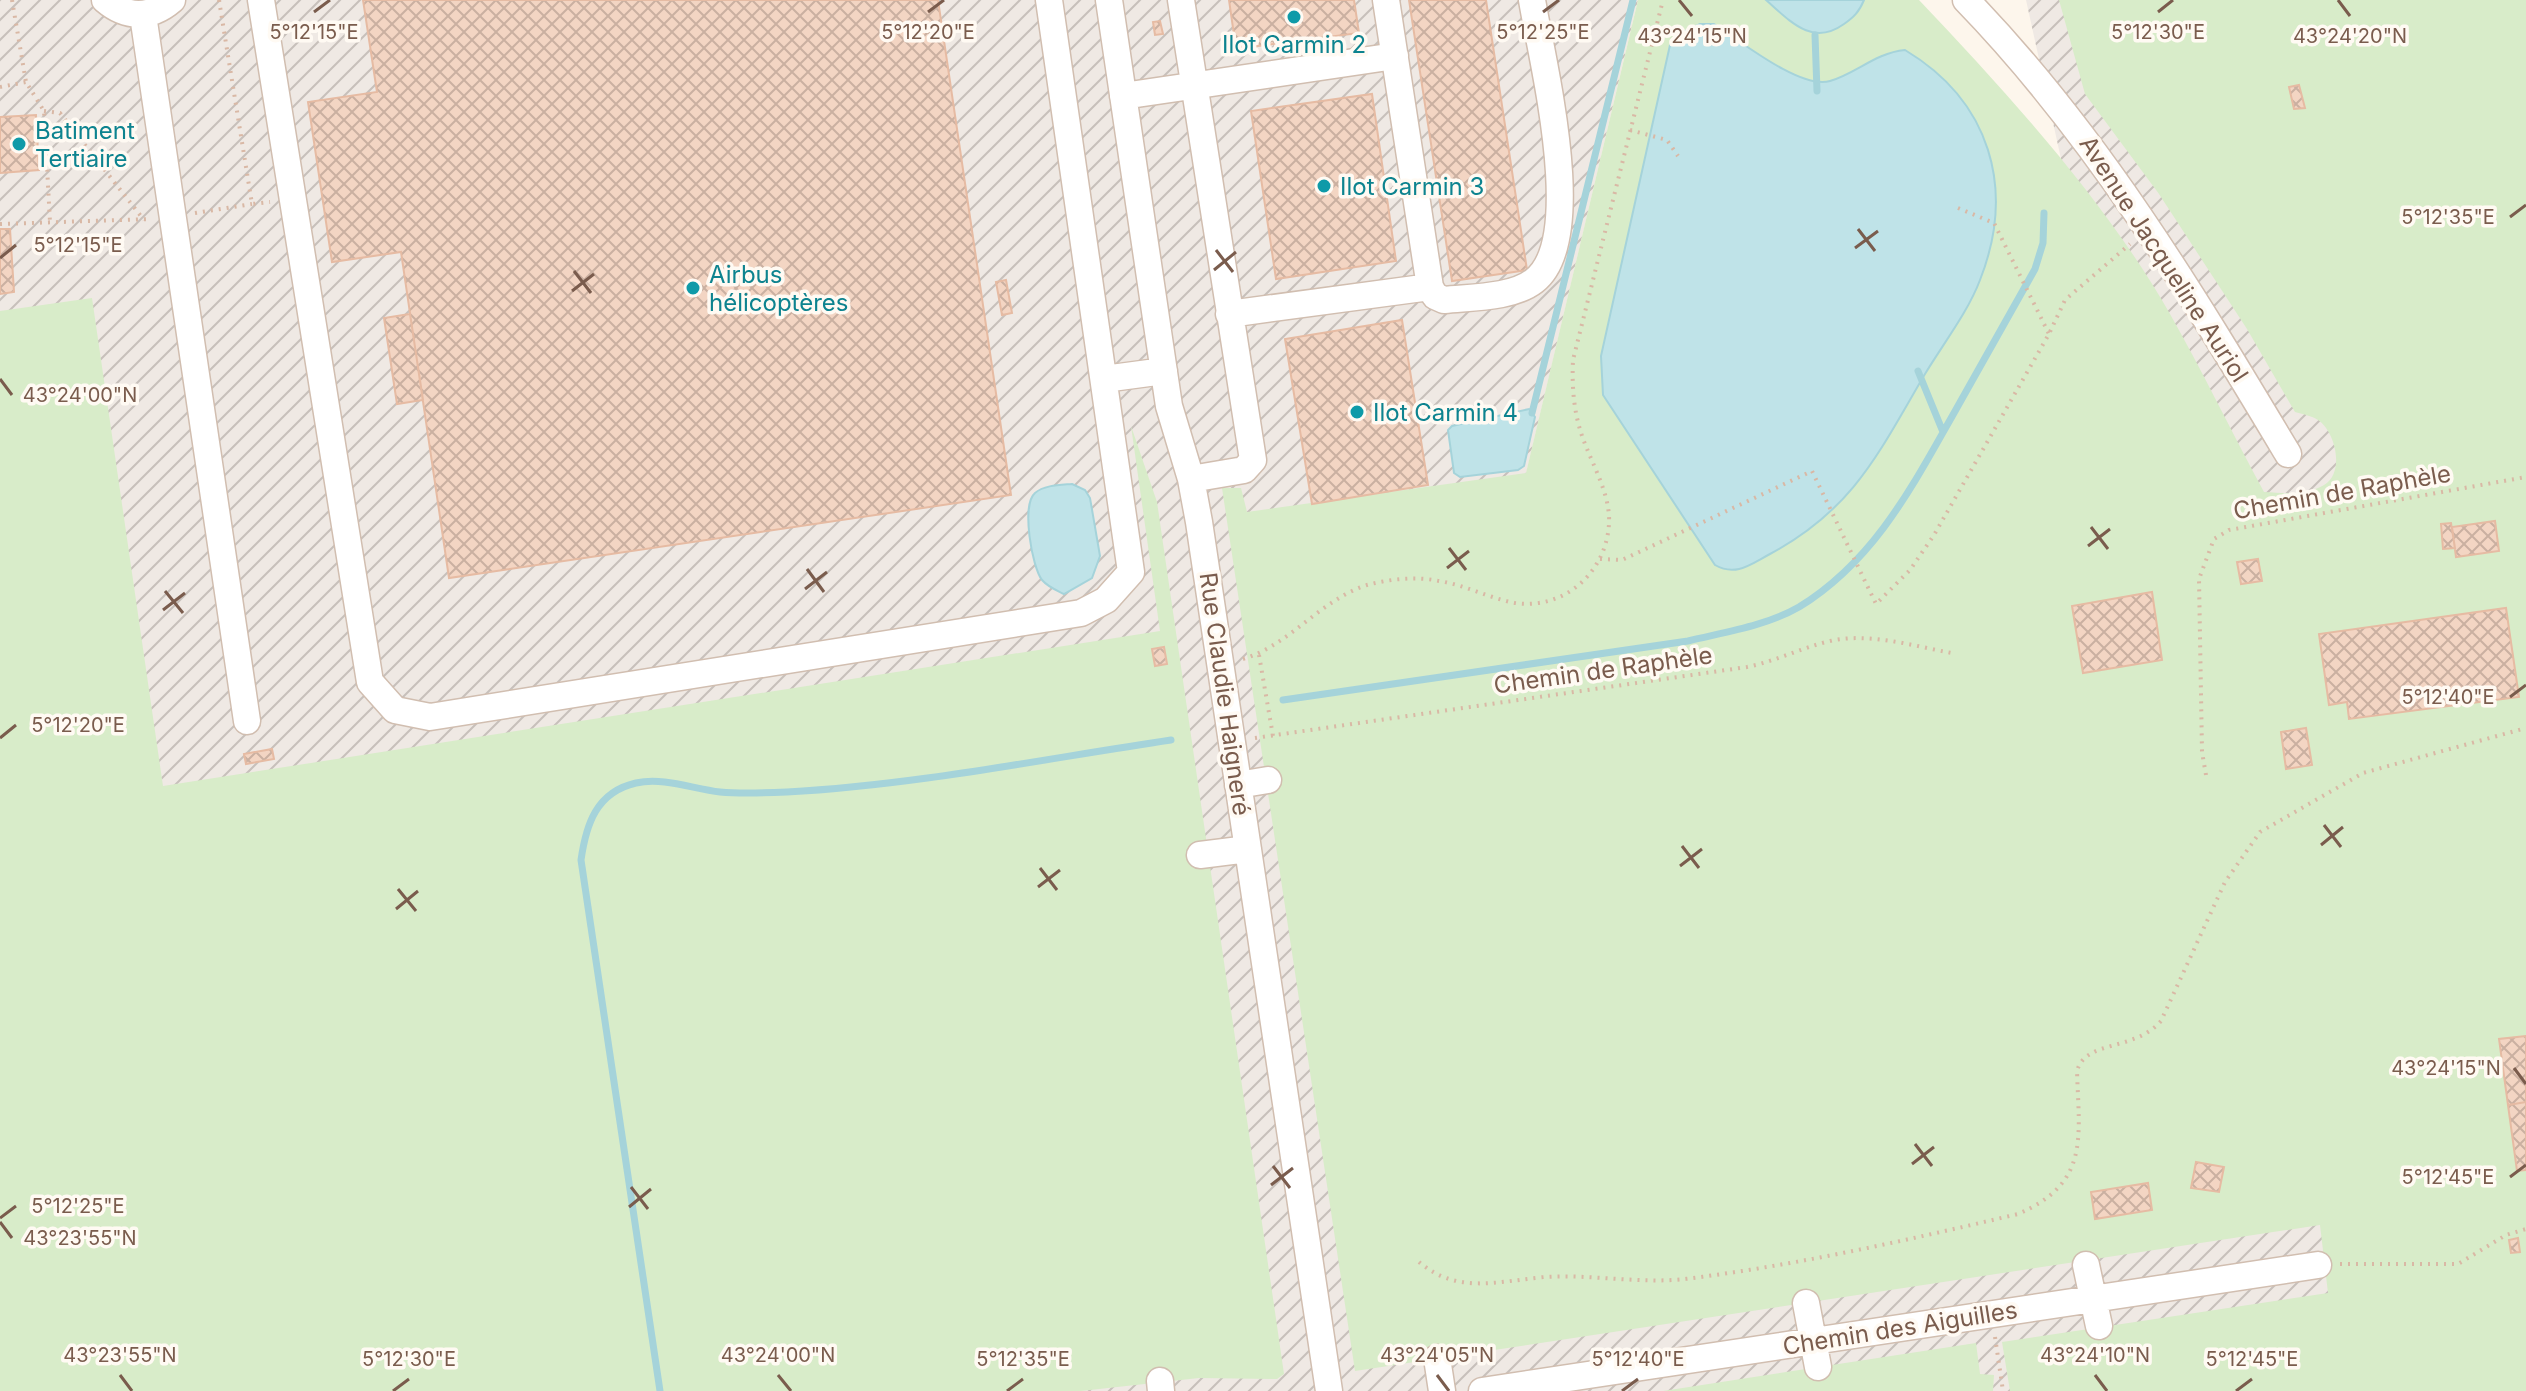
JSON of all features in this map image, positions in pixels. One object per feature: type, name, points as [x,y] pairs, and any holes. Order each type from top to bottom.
[{"type":"street","points":[[105,0],[128,14],[143,15],[157,11],[172,0]]},
{"type":"street","points":[[261,0],[370,682],[395,710],[430,717],[1081,613],[1106,600],[1131,572],[1049,0]]},
{"type":"street","name":"Rue Claudie Haigneré","points":[[1109,0],[1169,406],[1191,479],[1329,1391]]},
{"type":"street","points":[[1181,0],[1253,460],[1244,470],[1191,479]]},
{"type":"street","points":[[1386,0],[1430,287],[1435,296],[1444,300],[1519,289],[1544,271],[1553,255],[1561,227],[1561,193],[1532,0]]},
{"type":"street","name":"Avenue Jacqueline Auriol","points":[[1966,0],[2083,114],[2288,454]]},
{"type":"street","points":[[143,15],[247,721]]},
{"type":"street","points":[[1123,96],[1395,56]]},
{"type":"street","points":[[1229,314],[1430,287]]},
{"type":"street","points":[[1104,379],[1164,371]]},
{"type":"street","points":[[1238,785],[1268,780]]},
{"type":"street","points":[[1200,855],[1248,849]]},
{"type":"street","points":[[2086,1265],[2099,1326]]},
{"type":"street","name":"Chemin des Aiguilles","points":[[1482,1391],[2318,1265]]},
{"type":"street","points":[[1806,1303],[1818,1367]]},
{"type":"street","points":[[1437,1358],[1442,1391]]},
{"type":"path","points":[[12,0],[26,82],[44,111],[50,222]]},
{"type":"path","points":[[219,0],[252,204]]},
{"type":"path","points":[[1243,659],[1259,655],[1330,602],[1369,585],[1414,578],[1438,580],[1505,601],[1536,603],[1551,600],[1580,585],[1600,559],[1610,522],[1606,501],[1579,427],[1572,381],[1573,360],[1663,0]]},
{"type":"path","points":[[0,87],[26,82]]},
{"type":"path","points":[[44,111],[60,113],[144,220]]},
{"type":"path","points":[[1630,130],[1667,140],[1678,156]]},
{"type":"path","points":[[0,224],[144,220],[293,199]]},
{"type":"path","points":[[1958,208],[1994,223],[2049,334]]},
{"type":"path","points":[[1600,559],[1622,560],[1812,471],[1876,604],[1910,570],[1934,535],[2071,291],[2130,244]]},
{"type":"path","name":"Chemin de Raphèle","points":[[2206,775],[2202,752],[2199,579],[2214,539],[2229,530],[2526,477]]},
{"type":"path","name":"Chemin de Raphèle","points":[[1255,738],[1747,667],[1778,660],[1832,640],[1871,638],[1952,653]]},
{"type":"path","points":[[1259,655],[1273,736]]},
{"type":"path","points":[[1419,1262],[1449,1281],[1473,1285],[1545,1277],[1681,1279],[1860,1251],[2018,1214],[2042,1204],[2059,1189],[2075,1167],[2079,1146],[2077,1071],[2080,1060],[2089,1052],[2150,1034],[2161,1021],[2225,882],[2260,832],[2363,773],[2526,728]]},
{"type":"path","points":[[2318,1265],[2458,1264],[2506,1235],[2526,1229]]},
{"type":"path","points":[[1995,1337],[2003,1391]]},
{"type":"shaded area","points":[[0,0],[1638,0],[1526,474],[1262,723],[2065,177],[2026,0],[2526,0],[2526,1391],[0,1391]]},
{"type":"green space","points":[[1638,0],[1919,0],[2021,111],[2116,230],[2170,314],[2264,492],[2287,493],[2310,491],[2331,479],[2336,452],[2329,434],[2318,420],[2295,412],[2247,329],[2159,194],[2085,94],[2059,0],[2526,0],[2526,1391],[2010,1391],[2002,1342],[2328,1293],[2320,1225],[1355,1371],[1222,488],[1241,488],[1247,512],[1526,473]]},
{"type":"green space","points":[[92,298],[163,786],[1160,631],[1131,426],[1157,502],[1284,1374],[1277,1379],[1199,1378],[1081,1391],[0,1391],[0,311]]},
{"type":"green space","points":[[1976,1343],[1980,1374],[1994,1375],[1993,1391],[1663,1391]]},
{"type":"water","points":[[1766,0],[1864,0],[1848,21],[1822,33],[1793,23]]},
{"type":"water","points":[[1700,24],[1714,24],[1770,62],[1818,82],[1830,81],[1884,55],[1905,50],[1934,71],[1958,95],[1976,121],[1988,150],[1995,180],[1991,246],[1975,292],[1878,453],[1844,498],[1799,537],[1750,565],[1730,570],[1715,565],[1603,395],[1601,356],[1670,45],[1679,34]]},
{"type":"water","points":[[1529,409],[1535,417],[1524,466],[1518,470],[1460,477],[1454,473],[1448,430],[1452,426]]},
{"type":"water","points":[[1072,484],[1085,490],[1090,498],[1100,556],[1092,578],[1064,594],[1047,585],[1038,573],[1028,522],[1035,493],[1052,486]]},
{"type":"building","name":"Airbus hélicoptères","points":[[363,0],[938,0],[1011,495],[449,578],[401,252],[332,262],[308,102],[377,92]]},
{"type":"building","name":"Ilot Carmin 2","points":[[1229,0],[1354,0],[1359,33],[1236,49]]},
{"type":"building","points":[[1409,0],[1486,0],[1527,270],[1452,281]]},
{"type":"building","points":[[1160,21],[1163,34],[1155,35],[1153,22]]},
{"type":"building","points":[[2299,85],[2305,108],[2294,109],[2289,87]]},
{"type":"building","name":"Ilot Carmin 3","points":[[1372,94],[1396,261],[1276,279],[1251,111]]},
{"type":"building","name":"Batiment Tertiaire","points":[[36,115],[39,170],[0,173],[0,117]]},
{"type":"building","points":[[0,229],[10,229],[14,292],[0,294]]},
{"type":"building","points":[[1006,280],[1012,313],[1002,315],[996,282]]},
{"type":"building","points":[[410,314],[423,400],[397,404],[384,318]]},
{"type":"building","name":"Ilot Carmin 4","points":[[1402,320],[1428,485],[1312,504],[1285,339]]},
{"type":"building","points":[[2495,521],[2499,551],[2456,557],[2452,527]]},
{"type":"building","points":[[2451,523],[2455,548],[2443,549],[2441,524]]},
{"type":"building","points":[[2258,559],[2262,581],[2241,584],[2237,562]]},
{"type":"building","points":[[2152,592],[2162,660],[2083,673],[2072,606]]},
{"type":"building","points":[[2506,608],[2519,697],[2349,719],[2347,702],[2329,705],[2319,634]]},
{"type":"building","points":[[1164,647],[1167,664],[1155,666],[1152,649]]},
{"type":"building","points":[[2306,728],[2312,765],[2286,769],[2281,732]]},
{"type":"building","points":[[272,749],[274,759],[246,764],[244,754]]},
{"type":"building","points":[[2526,1036],[2526,1102],[2508,1105],[2499,1039]]},
{"type":"building","points":[[2526,1102],[2526,1170],[2517,1171],[2508,1105]]},
{"type":"building","points":[[2196,1162],[2224,1167],[2219,1192],[2191,1188]]},
{"type":"building","points":[[2148,1183],[2152,1210],[2095,1219],[2091,1192]]},
{"type":"building","points":[[2518,1238],[2520,1252],[2511,1253],[2509,1240]]},
{"type":"waterway","points":[[1532,413],[1633,0]]},
{"type":"waterway","points":[[1815,35],[1817,91]]},
{"type":"waterway","points":[[1283,700],[1688,641],[1759,624],[1799,607],[1849,568],[1906,495],[2035,269],[2043,243],[2044,213]]},
{"type":"waterway","points":[[1918,371],[1943,432]]},
{"type":"waterway","points":[[660,1391],[581,860],[586,834],[602,802],[622,787],[636,783],[668,782],[736,793],[835,789],[1171,740]]},
{"type":"place","name":"Ilot Carmin 2","points":[[1294,17]]},
{"type":"place","name":"Batiment Tertiaire","points":[[19,144]]},
{"type":"place","name":"Ilot Carmin 3","points":[[1324,186]]},
{"type":"place","name":"Airbus hélicoptères","points":[[693,288]]},
{"type":"place","name":"Ilot Carmin 4","points":[[1357,412]]}]
